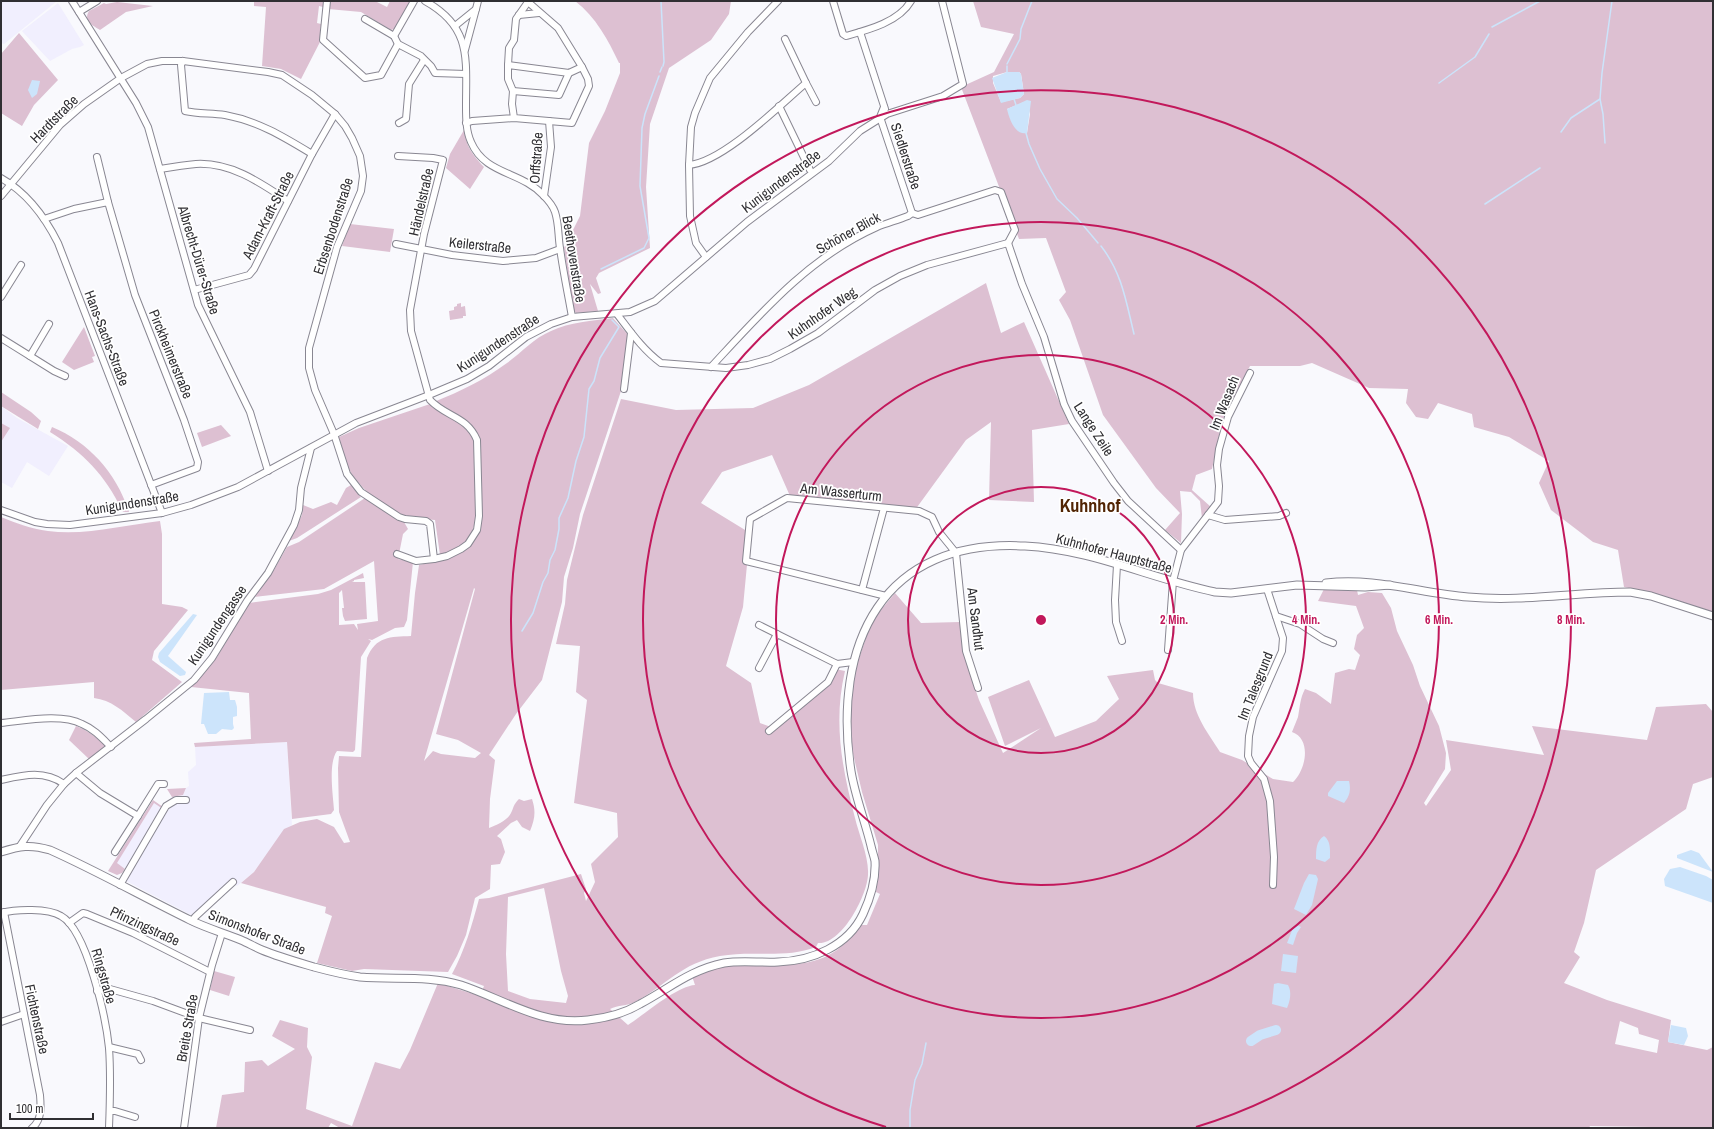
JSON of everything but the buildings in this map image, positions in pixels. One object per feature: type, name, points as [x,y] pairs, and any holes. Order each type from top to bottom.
[{"type":"street","name":"Albrecht-Dürer-Straße","points":[[72,1],[121,78],[148,127],[194,290],[204,319],[250,412],[268,470]]},
{"type":"street","points":[[79,12],[97,1]]},
{"type":"street","points":[[327,1],[322,40],[365,78],[382,75],[398,44]]},
{"type":"street","points":[[394,36],[414,1]]},
{"type":"street","name":"Beethovenstraße","points":[[425,1],[440,10],[455,26],[465,50],[466,123],[471,142],[484,161],[496,169],[528,182],[544,196],[554,211],[558,226],[560,249],[572,317]]},
{"type":"street","points":[[465,50],[478,1]]},
{"type":"street","points":[[706,257],[696,243],[692,228],[689,202],[691,127],[695,113],[710,78],[777,1]]},
{"type":"street","points":[[833,1],[843,34],[846,36],[860,32],[901,13],[910,1]]},
{"type":"street","name":"Kunigundenstraße","points":[[1,510],[35,522],[70,525],[162,513],[191,505],[238,487],[356,423],[429,395],[473,376],[489,366],[526,337],[551,324],[572,317],[617,314],[636,310],[655,301],[747,222],[829,161],[860,131],[880,117],[943,96],[963,84],[942,1]]},
{"type":"street","points":[[466,123],[472,121],[514,118],[572,123],[588,86],[588,79],[558,28],[527,2],[516,19],[514,40],[509,48],[508,79],[513,91],[512,104],[514,118]]},
{"type":"street","points":[[455,26],[476,9]]},
{"type":"street","points":[[519,15],[539,13]]},
{"type":"street","points":[[365,19],[394,36],[398,44],[424,60],[431,66],[435,73],[466,74]]},
{"type":"street","name":"Siedlerstraße","points":[[860,32],[887,114]]},
{"type":"street","points":[[785,39],[816,102]]},
{"type":"street","name":"Erbsenbodenstraße","points":[[121,78],[147,64],[162,60],[248,69],[282,75],[307,91],[334,114],[352,138],[360,156],[363,176],[361,191],[337,247],[309,348],[309,368],[315,390],[334,434],[347,474],[361,492],[399,517],[426,521],[430,524],[434,559]]},
{"type":"street","points":[[399,123],[406,119],[409,84],[424,60]]},
{"type":"street","points":[[183,61],[182,66],[185,110],[193,113],[224,115],[256,123],[278,133],[312,154]]},
{"type":"street","points":[[508,65],[569,73],[582,67]]},
{"type":"street","points":[[513,91],[559,95],[569,73]]},
{"type":"street","name":"Hardtstraße","points":[[1,196],[60,126],[84,104],[121,78]]},
{"type":"street","points":[[689,165],[699,164],[728,148],[760,123],[806,83]]},
{"type":"street","points":[[779,106],[810,170]]},
{"type":"street","name":"Siedlerstraße","points":[[884,107],[880,117],[912,213]]},
{"type":"street","name":"Adam-Kraft-Straße","points":[[194,290],[249,275],[254,269],[312,154],[334,114]]},
{"type":"street","name":"Orffstraße","points":[[544,196],[552,148],[549,122]]},
{"type":"street","name":"Händelstraße","points":[[398,156],[444,160],[432,203],[422,248]]},
{"type":"street","name":"Pirckheimerstraße","points":[[97,157],[108,202],[135,295],[184,420],[198,462],[197,468],[151,485]]},
{"type":"street","points":[[160,169],[197,164],[232,168],[288,201]]},
{"type":"street","points":[[1,178],[11,183]]},
{"type":"street","name":"Hans-Sachs-Straße","points":[[11,183],[44,219],[52,232],[70,271],[162,513]]},
{"type":"street","name":"Schöner Blick","points":[[711,367],[766,308],[803,274],[830,254],[877,227],[908,216],[912,213],[918,215],[998,190],[1001,192],[1015,230],[1008,243]]},
{"type":"street","points":[[44,219],[74,209],[108,202]]},
{"type":"street","name":"Kuhnhofer Weg","points":[[617,314],[631,333],[661,363],[726,368],[748,365],[770,359],[790,350],[818,333],[875,290],[900,276],[927,265],[1008,243]]},
{"type":"street","name":"Lange Zeile","points":[[1008,243],[1022,284],[1044,337],[1064,404],[1072,421],[1128,501],[1182,550]]},
{"type":"street","name":"Keilerstraße","points":[[396,244],[502,261],[536,258],[560,249]]},
{"type":"street","points":[[397,554],[416,561],[447,556],[468,544],[476,530],[479,516],[477,440],[473,430],[466,423],[433,404],[430,400],[411,332],[410,310],[422,248]]},
{"type":"street","points":[[1,296],[21,265]]},
{"type":"street","points":[[30,356],[49,324]]},
{"type":"street","points":[[624,389],[631,333]]},
{"type":"street","points":[[1,338],[54,371],[65,376]]},
{"type":"street","name":"Im Wasach","points":[[1182,550],[1218,502],[1220,486],[1217,465],[1219,449],[1228,416],[1250,373]]},
{"type":"street","name":"Kunigundengasse","points":[[20,846],[47,804],[64,784],[194,680],[212,658],[247,601],[268,573],[294,525],[299,510],[301,488],[311,448]]},
{"type":"street","name":"Am Wasserturm","points":[[886,596],[746,562],[750,519],[787,498],[919,511],[932,517],[939,532],[956,553]]},
{"type":"street","points":[[862,590],[884,508]]},
{"type":"street","points":[[1208,515],[1225,520],[1279,516],[1286,513]]},
{"type":"street","name":"Kuhnhofer Hauptstraße","points":[[846,712],[853,662],[861,636],[872,616],[886,596],[898,584],[915,571],[932,561],[981,547],[1026,546],[1089,557],[1174,582],[1215,592],[1231,593],[1310,585],[1353,587],[1390,585]]},
{"type":"street","points":[[1168,650],[1174,582],[1182,550]]},
{"type":"street","name":"Am Sandhut","points":[[956,553],[966,651],[978,688]]},
{"type":"street","points":[[1117,565],[1115,600],[1116,622],[1122,641]]},
{"type":"street","points":[[1310,585],[1341,581],[1364,582],[1467,597],[1495,598],[1630,592],[1651,596],[1713,616]]},
{"type":"street","name":"Im Talesgrund","points":[[1267,589],[1283,638],[1282,651],[1253,717],[1249,736],[1248,756],[1251,764],[1264,779],[1270,801],[1274,857],[1273,885]]},
{"type":"street","points":[[1276,616],[1300,624],[1323,639],[1333,643]]},
{"type":"street","points":[[759,625],[837,664],[853,662]]},
{"type":"street","points":[[759,668],[777,634]]},
{"type":"street","points":[[769,731],[828,682],[837,664]]},
{"type":"street","name":"Simonshofer Straße","points":[[1,852],[20,846],[41,847],[50,850],[192,921],[261,950],[312,966],[362,977],[424,978],[445,981],[461,985],[524,1011],[551,1019],[586,1020],[618,1014],[638,1006],[682,978],[706,967],[737,961],[782,962],[813,956],[834,947],[849,934],[861,919],[869,899],[875,862],[853,780],[848,747],[846,712]]},
{"type":"street","points":[[1,723],[36,719],[70,720],[81,723],[98,733],[111,747]]},
{"type":"street","points":[[76,773],[100,793],[138,816]]},
{"type":"street","points":[[1,780],[42,774],[54,777],[64,784]]},
{"type":"street","points":[[114,852],[158,784],[164,784]]},
{"type":"street","points":[[120,885],[166,806],[176,800],[186,800]]},
{"type":"street","name":"Simonshofer Straße","points":[[192,921],[233,882]]},
{"type":"street","name":"Ringstraße","points":[[3,913],[32,910],[62,916],[75,931],[86,952],[97,991],[108,1047],[110,1111],[109,1128]]},
{"type":"street","name":"Fichtenstraße","points":[[3,913],[40,1095],[40,1113],[38,1120],[32,1128]]},
{"type":"street","name":"Pfinzingstraße","points":[[69,923],[83,913],[87,914],[133,933],[210,972]]},
{"type":"street","name":"Breite Straße","points":[[184,1128],[199,1018],[210,972],[222,933]]},
{"type":"street","points":[[97,991],[110,989],[152,1001],[199,1018],[250,1030]]},
{"type":"street","points":[[1,1022],[24,1014]]},
{"type":"street","points":[[108,1047],[138,1054],[142,1060]]},
{"type":"street","points":[[110,1111],[135,1117]]},
{"type":"shaded area","points":[[1,1],[57,1],[4,44],[1,43]]},
{"type":"shaded area","points":[[254,1],[324,1],[323,7],[319,6],[317,23],[321,24],[321,40],[301,79],[281,69],[262,66],[266,7],[254,6]]},
{"type":"shaded area","points":[[329,1],[375,1],[387,7],[390,1],[411,1],[394,29],[391,30],[361,12],[328,9]]},
{"type":"shaded area","points":[[575,1],[731,1],[729,14],[711,40],[669,68],[650,124],[646,187],[650,248],[599,273],[596,278],[601,293],[598,294],[590,284],[598,311],[576,313],[573,309],[564,248],[580,216],[589,143],[605,111],[620,73],[620,63],[606,37],[589,14]]},
{"type":"shaded area","points":[[973,1],[1713,1],[1713,612],[1660,595],[1624,587],[1618,550],[1593,542],[1551,510],[1539,483],[1549,461],[1509,437],[1474,427],[1472,414],[1438,403],[1428,419],[1416,417],[1406,403],[1408,389],[1369,388],[1312,363],[1300,366],[1250,366],[1222,421],[1212,469],[1196,475],[1192,490],[1211,507],[1202,518],[1200,501],[1191,492],[1180,491],[1182,514],[1181,543],[1165,530],[1180,513],[1156,488],[1103,415],[1070,320],[1059,300],[1066,292],[1046,238],[1019,239],[961,87],[994,72],[1014,34],[981,27]],"holes":[[[1007,72],[1019,72],[1021,74],[1024,94],[1020,98],[1001,102],[993,83],[993,76]],[[1027,101],[1030,114],[1027,133],[1007,109]]]},
{"type":"shaded area","points":[[117,2],[153,6],[126,12],[100,30],[89,22],[87,14],[89,11],[104,3]]},
{"type":"shaded area","points":[[58,3],[84,45],[72,49],[50,61],[22,31]]},
{"type":"shaded area","points":[[19,33],[58,80],[34,105],[22,126],[1,113],[1,54]]},
{"type":"shaded area","points":[[464,130],[471,150],[484,167],[470,189],[446,168],[450,154]]},
{"type":"shaded area","points":[[350,224],[394,229],[390,252],[342,246]]},
{"type":"shaded area","points":[[986,283],[1001,333],[1024,322],[1069,424],[1032,430],[1034,502],[989,500],[991,422],[966,440],[915,510],[790,496],[772,455],[722,472],[701,503],[750,533],[743,607],[726,666],[751,683],[760,723],[771,727],[829,683],[835,669],[845,671],[841,690],[839,727],[846,781],[867,860],[867,883],[864,894],[852,917],[836,936],[827,941],[818,943],[816,947],[804,951],[780,954],[732,954],[706,959],[684,969],[635,1002],[610,1009],[628,1025],[670,995],[679,990],[695,985],[692,976],[712,969],[728,966],[747,964],[787,965],[813,961],[825,957],[837,950],[860,925],[867,925],[880,894],[876,892],[878,877],[878,845],[862,792],[851,745],[850,712],[854,673],[868,632],[875,617],[895,593],[921,623],[960,622],[963,652],[979,700],[1003,753],[1041,728],[1005,746],[988,697],[1029,680],[1055,737],[1096,721],[1119,699],[1107,676],[1153,670],[1155,680],[1158,683],[1193,693],[1199,717],[1220,752],[1242,760],[1273,779],[1293,782],[1298,777],[1304,763],[1305,755],[1305,748],[1302,741],[1292,732],[1298,717],[1303,692],[1305,689],[1316,693],[1331,704],[1335,673],[1349,669],[1355,670],[1360,655],[1354,649],[1357,635],[1364,628],[1356,606],[1318,601],[1324,589],[1357,590],[1358,595],[1368,592],[1382,593],[1391,608],[1397,631],[1413,665],[1420,686],[1439,726],[1446,753],[1445,769],[1424,803],[1426,806],[1451,770],[1446,740],[1544,755],[1532,726],[1647,740],[1656,707],[1706,704],[1713,712],[1713,777],[1693,784],[1686,809],[1596,870],[1584,923],[1574,952],[1580,957],[1564,983],[1607,1000],[1671,1020],[1668,1042],[1707,1050],[1713,1047],[1713,1128],[1590,1126],[1589,1128],[340,1128],[331,1123],[328,1128],[216,1128],[222,1095],[244,1092],[245,1062],[262,1060],[268,1066],[295,1049],[272,1036],[280,1020],[308,1028],[307,1047],[312,1057],[306,1109],[352,1126],[375,1062],[400,1069],[410,1050],[438,983],[480,996],[484,986],[452,974],[471,928],[479,899],[489,898],[581,874],[586,889],[584,893],[586,901],[595,882],[591,864],[618,837],[617,813],[574,803],[587,700],[576,692],[580,646],[556,644],[565,604],[567,580],[583,515],[621,399],[676,410],[753,408],[809,385]],"holes":[[[544,888],[561,971],[568,996],[566,1003],[530,999],[508,991],[506,954],[508,897]],[[1620,1021],[1638,1028],[1639,1034],[1659,1040],[1657,1053],[1615,1044]]]},
{"type":"shaded area","points":[[461,303],[461,307],[465,306],[466,316],[463,316],[463,318],[450,320],[449,311],[454,310],[454,307],[457,306],[457,304]]},
{"type":"shaded area","points":[[613,318],[629,336],[621,391],[580,514],[573,548],[564,577],[562,602],[542,680],[516,714],[489,755],[495,760],[490,799],[489,828],[507,818],[519,799],[524,801],[532,799],[534,815],[530,831],[522,827],[517,820],[511,823],[497,836],[501,839],[505,852],[500,864],[491,865],[490,889],[475,898],[466,935],[448,972],[364,969],[352,971],[317,963],[332,916],[325,913],[326,907],[241,883],[254,872],[284,829],[300,822],[317,819],[334,827],[344,843],[350,842],[339,812],[339,756],[361,757],[367,658],[375,645],[384,639],[411,636],[419,565],[450,558],[477,532],[480,463],[478,438],[475,430],[467,421],[434,402],[490,375],[545,334],[558,328],[581,322]],"holes":[[[474,588],[475,589],[436,734],[458,740],[481,753],[475,758],[441,754],[433,751],[424,761]]]},
{"type":"shaded area","points":[[84,327],[95,356],[92,357],[94,362],[74,370],[62,362]]},
{"type":"shaded area","points":[[1,392],[31,412],[41,421],[38,429],[1,406]]},
{"type":"shaded area","points":[[430,404],[470,430],[475,439],[478,481],[477,513],[474,527],[469,538],[461,547],[454,551],[440,555],[435,520],[408,517],[396,512],[373,497],[362,486],[345,463],[339,437],[359,428]]},
{"type":"shaded area","points":[[1,406],[17,418],[68,446],[49,476],[27,462],[12,488],[1,482]]},
{"type":"shaded area","points":[[1,423],[10,428],[1,442]]},
{"type":"shaded area","points":[[221,425],[231,436],[202,447],[197,433]]},
{"type":"shaded area","points":[[52,427],[78,441],[100,461],[117,485],[129,512],[123,512],[109,487],[93,466],[74,449],[50,432]]},
{"type":"shaded area","points":[[351,485],[361,497],[297,538],[289,541],[302,515],[303,505],[313,509],[331,502],[337,505],[346,488]]},
{"type":"shaded area","points":[[365,498],[404,522],[408,529],[403,534],[398,559],[413,562],[407,620],[404,627],[395,628],[372,640],[368,639],[371,641],[361,657],[355,750],[353,752],[337,751],[334,756],[332,779],[334,810],[331,814],[292,819],[287,742],[195,747],[194,743],[251,739],[249,693],[191,687],[217,657],[249,603],[318,594],[331,590],[363,573],[364,578],[354,580],[352,582],[365,582],[367,619],[345,621],[342,608],[344,608],[342,590],[339,593],[339,625],[354,624],[358,630],[357,624],[378,621],[374,561],[324,589],[254,597],[274,570],[287,547],[299,542]]},
{"type":"shaded area","points":[[1,517],[36,529],[62,532],[90,531],[160,521],[162,534],[162,604],[182,607],[188,610],[154,651],[152,660],[182,682],[136,722],[121,710],[106,701],[94,698],[94,682],[1,690]]},
{"type":"shaded area","points":[[76,726],[98,739],[105,745],[104,749],[89,759],[69,740]]},
{"type":"shaded area","points":[[287,742],[292,825],[284,830],[254,872],[237,886],[232,881],[193,916],[126,881],[130,872],[116,864],[154,803],[163,807],[172,797],[183,795],[186,788],[189,786],[188,772],[196,765],[195,747]]},
{"type":"shaded area","points":[[186,788],[183,795],[172,797],[167,789]]},
{"type":"shaded area","points":[[153,800],[163,807],[163,809],[154,803],[117,863],[125,869],[122,873],[117,875],[108,871]]},
{"type":"shaded area","points":[[214,971],[235,977],[229,996],[210,990]]},
{"type":"water","points":[[1007,72],[1019,72],[1021,74],[1024,94],[1020,98],[1001,103],[992,78]]},
{"type":"water","points":[[32,80],[40,81],[37,94],[32,98],[28,90]]},
{"type":"water","points":[[1027,100],[1031,101],[1027,133],[1023,133],[1019,132],[1013,126],[1007,109]]},
{"type":"water","points":[[193,614],[197,615],[168,656],[186,672],[185,675],[180,676],[160,662],[158,657],[159,653]]},
{"type":"water","points":[[229,692],[230,700],[235,700],[237,707],[237,716],[233,717],[234,728],[232,730],[222,729],[216,734],[208,734],[204,724],[201,724],[204,693]]},
{"type":"water","points":[[1337,781],[1349,781],[1350,792],[1344,803],[1328,796],[1328,793]]},
{"type":"water","points":[[1324,836],[1328,840],[1330,849],[1330,858],[1325,862],[1316,859],[1316,849],[1319,840]]},
{"type":"water","points":[[1691,850],[1699,853],[1713,872],[1677,858],[1677,855]]},
{"type":"water","points":[[1680,867],[1713,880],[1713,903],[1665,886],[1664,879],[1670,869]]},
{"type":"water","points":[[1309,874],[1316,875],[1318,879],[1312,905],[1306,915],[1294,909]]},
{"type":"water","points":[[1297,925],[1301,927],[1297,933],[1293,945],[1287,943],[1293,928]]},
{"type":"water","points":[[1283,954],[1298,956],[1296,973],[1281,971]]},
{"type":"water","points":[[1278,983],[1288,985],[1290,996],[1287,1008],[1272,1004],[1274,984]]},
{"type":"water","points":[[1671,1025],[1686,1028],[1688,1036],[1684,1045],[1668,1042]]},
{"type":"waterway","points":[[661,1],[663,66]]},
{"type":"waterway","points":[[1007,64],[1020,39],[1021,29],[1032,1]]},
{"type":"waterway","points":[[1492,27],[1540,1]]},
{"type":"waterway","points":[[1605,143],[1603,114],[1600,99],[1612,1]]},
{"type":"waterway","points":[[1439,83],[1475,57],[1489,34]]},
{"type":"waterway","points":[[1007,66],[1007,72]]},
{"type":"waterway","points":[[660,72],[662,67]]},
{"type":"waterway","points":[[601,269],[644,248],[649,238],[640,186],[642,128],[645,114],[659,76]]},
{"type":"waterway","points":[[1014,99],[1016,105]]},
{"type":"waterway","points":[[1561,132],[1571,118],[1600,99]]},
{"type":"waterway","points":[[1026,133],[1040,169],[1057,199],[1077,218],[1098,243]]},
{"type":"waterway","points":[[1485,204],[1540,168]]},
{"type":"waterway","points":[[1101,246],[1119,277],[1134,334]]},
{"type":"waterway","points":[[522,631],[533,613],[543,582],[548,573],[550,560],[555,550],[559,529],[559,518],[568,498],[576,461],[584,437],[589,389],[594,381],[600,358],[619,327],[612,320]]},
{"type":"waterway","points":[[1251,1041],[1260,1035],[1276,1030]]},
{"type":"waterway","points":[[910,1128],[910,1110],[915,1080],[922,1064],[926,1043]]},
{"type":"district","name":"Kuhnhof","points":[[1090,505]]}]
